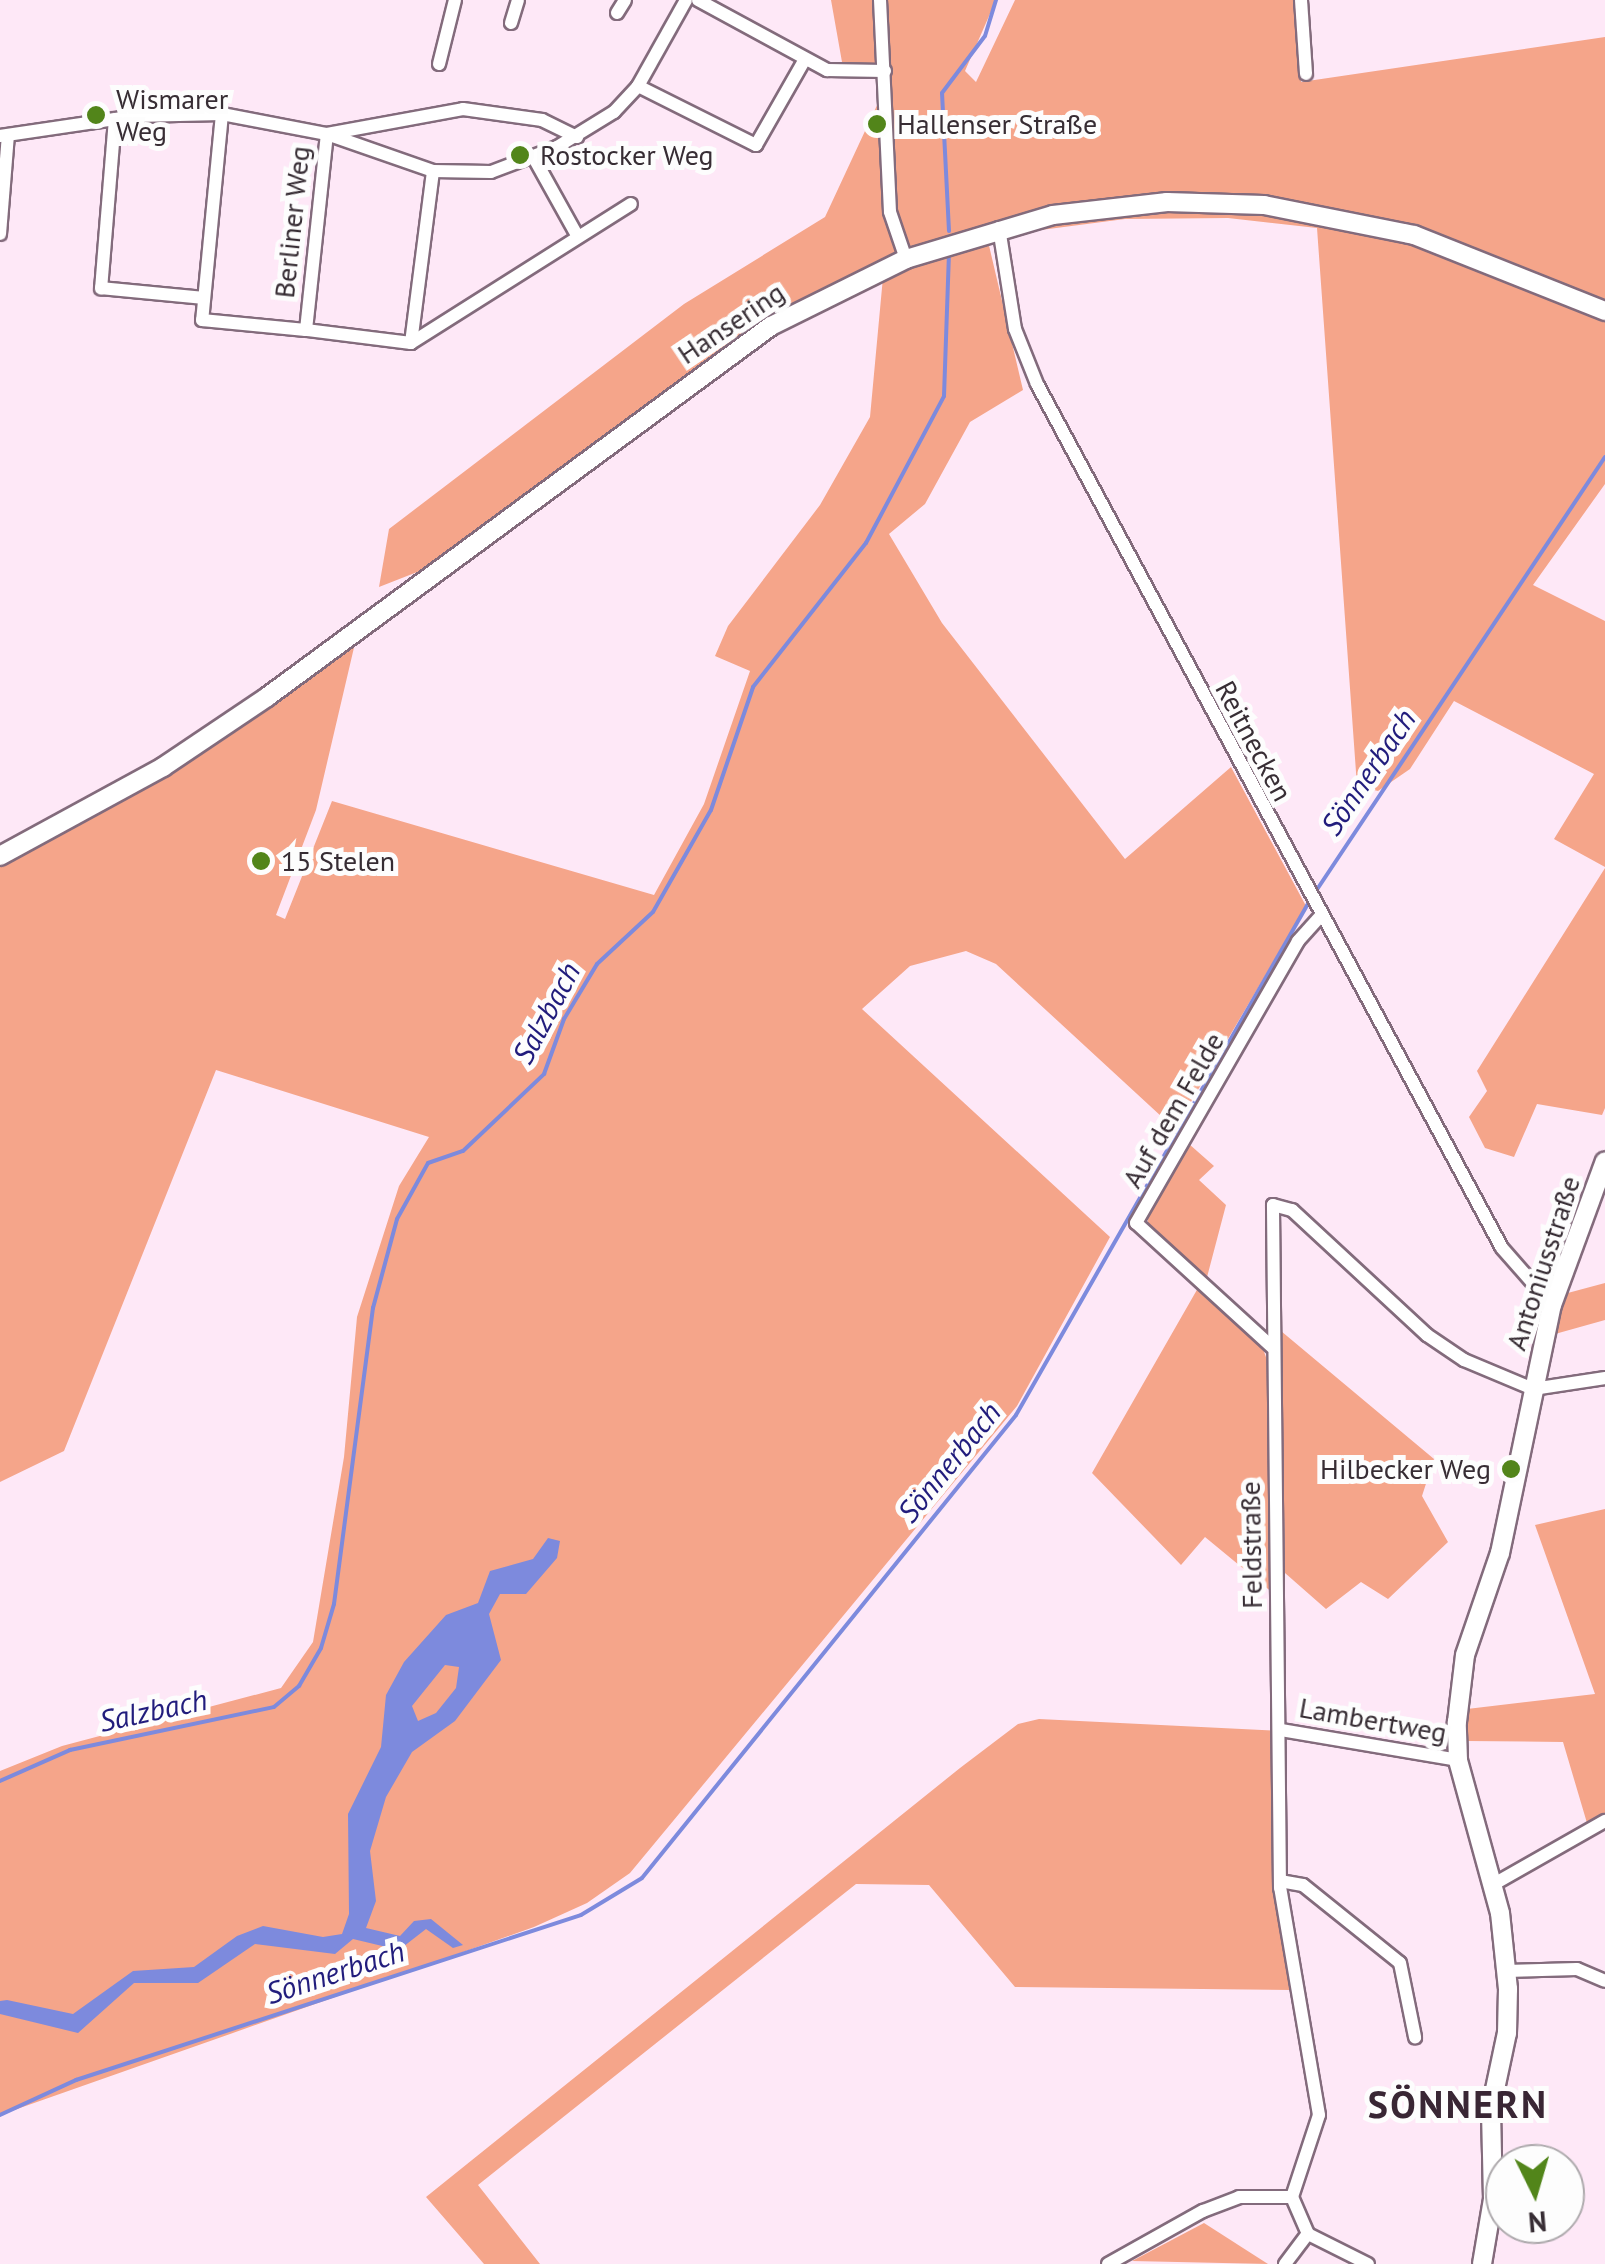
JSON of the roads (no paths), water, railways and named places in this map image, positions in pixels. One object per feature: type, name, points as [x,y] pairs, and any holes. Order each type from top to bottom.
[{"type":"street","points":[[439,64],[455,0]]},
{"type":"street","points":[[511,23],[518,0]]},
{"type":"street","points":[[617,13],[624,0]]},
{"type":"street","points":[[0,234],[4,136],[114,119],[222,114],[327,134],[433,171],[492,172],[534,158],[577,137],[638,86],[686,0]]},
{"type":"street","points":[[698,0],[840,73],[885,71]]},
{"type":"street","points":[[880,0],[890,212],[906,259]]},
{"type":"street","points":[[1301,0],[1306,74]]},
{"type":"street","points":[[638,86],[756,145],[806,58]]},
{"type":"street","points":[[327,134],[463,109],[542,120],[577,137]]},
{"type":"street","points":[[222,114],[202,320],[306,330]]},
{"type":"street","points":[[114,119],[101,288],[204,298]]},
{"type":"street","name":"Berliner Weg","points":[[327,134],[306,330],[412,343]]},
{"type":"street","points":[[534,158],[578,237]]},
{"type":"street","points":[[412,343],[433,171]]},
{"type":"street","name":"Hansering","points":[[0,856],[163,767],[267,697],[772,326],[906,259],[999,228],[1143,203],[1296,209],[1414,235],[1605,311]]},
{"type":"street","points":[[412,343],[630,204]]},
{"type":"street","name":"Reitnecken","points":[[999,228],[1015,329],[1030,370],[1313,907],[1502,1248],[1552,1305]]},
{"type":"street","name":"Auf dem Felde","points":[[1272,1347],[1136,1223],[1298,942],[1313,907]]},
{"type":"street","name":"Antoniusstraße","points":[[1482,2264],[1493,2199],[1491,2108],[1507,2033],[1506,1971],[1494,1884],[1458,1760],[1465,1655],[1500,1553],[1552,1305],[1605,1161]]},
{"type":"street","name":"Feldstraße","points":[[1292,2197],[1320,2115],[1280,1881],[1273,1206],[1292,1210],[1428,1335],[1464,1360],[1533,1389]]},
{"type":"street","points":[[1533,1389],[1605,1378]]},
{"type":"street","name":"Lambertweg","points":[[1281,1730],[1458,1760]]},
{"type":"street","points":[[1494,1884],[1605,1821]]},
{"type":"street","points":[[1280,1881],[1303,1884],[1400,1962],[1415,2037]]},
{"type":"street","points":[[1506,1971],[1577,1969],[1605,1981]]},
{"type":"street","points":[[1108,2264],[1203,2210],[1239,2197],[1292,2197],[1308,2234],[1368,2264]]},
{"type":"street","points":[[1285,2264],[1308,2234]]},
{"type":"water","points":[[548,1538],[560,1541],[557,1558],[526,1594],[500,1594],[489,1614],[501,1660],[455,1721],[412,1752],[386,1797],[370,1851],[376,1901],[366,1928],[400,1936],[414,1921],[431,1919],[463,1945],[453,1948],[426,1929],[399,1950],[353,1939],[335,1954],[255,1944],[198,1983],[134,1983],[78,2033],[0,2014],[0,2001],[7,2000],[73,2014],[133,1971],[194,1967],[237,1936],[263,1926],[323,1937],[342,1934],[349,1914],[348,1814],[381,1747],[386,1695],[404,1662],[446,1615],[478,1603],[490,1571],[533,1559]],"holes":[[[445,1665],[459,1667],[456,1688],[436,1713],[418,1721],[412,1706]]]},
{"type":"waterway","name":"Salzbach","points":[[949,231],[942,93],[985,36],[996,0]]},
{"type":"waterway","name":"Salzbach","points":[[0,1781],[70,1750],[274,1707],[299,1686],[321,1648],[334,1604],[373,1308],[397,1219],[428,1163],[463,1151],[544,1074],[564,1019],[597,964],[653,912],[711,810],[753,687],[866,543],[944,396],[949,251]]},
{"type":"waterway","name":"Sönnerbach","points":[[1314,894],[1605,457]]},
{"type":"waterway","name":"Sönnerbach","points":[[0,2115],[76,2080],[581,1915],[642,1878],[1016,1415],[1309,902]]},
{"type":"place","name":"Wismarer Weg","points":[[96,115]]},
{"type":"place","name":"Hallenser Straße","points":[[877,124]]},
{"type":"place","name":"Rostocker Weg","points":[[520,155]]},
{"type":"place","name":"15 Stelen","points":[[261,861]]},
{"type":"place","name":"Hilbecker Weg","points":[[1511,1469]]},
{"type":"district","name":"SÖNNERN","points":[[1458,2104]]}]
